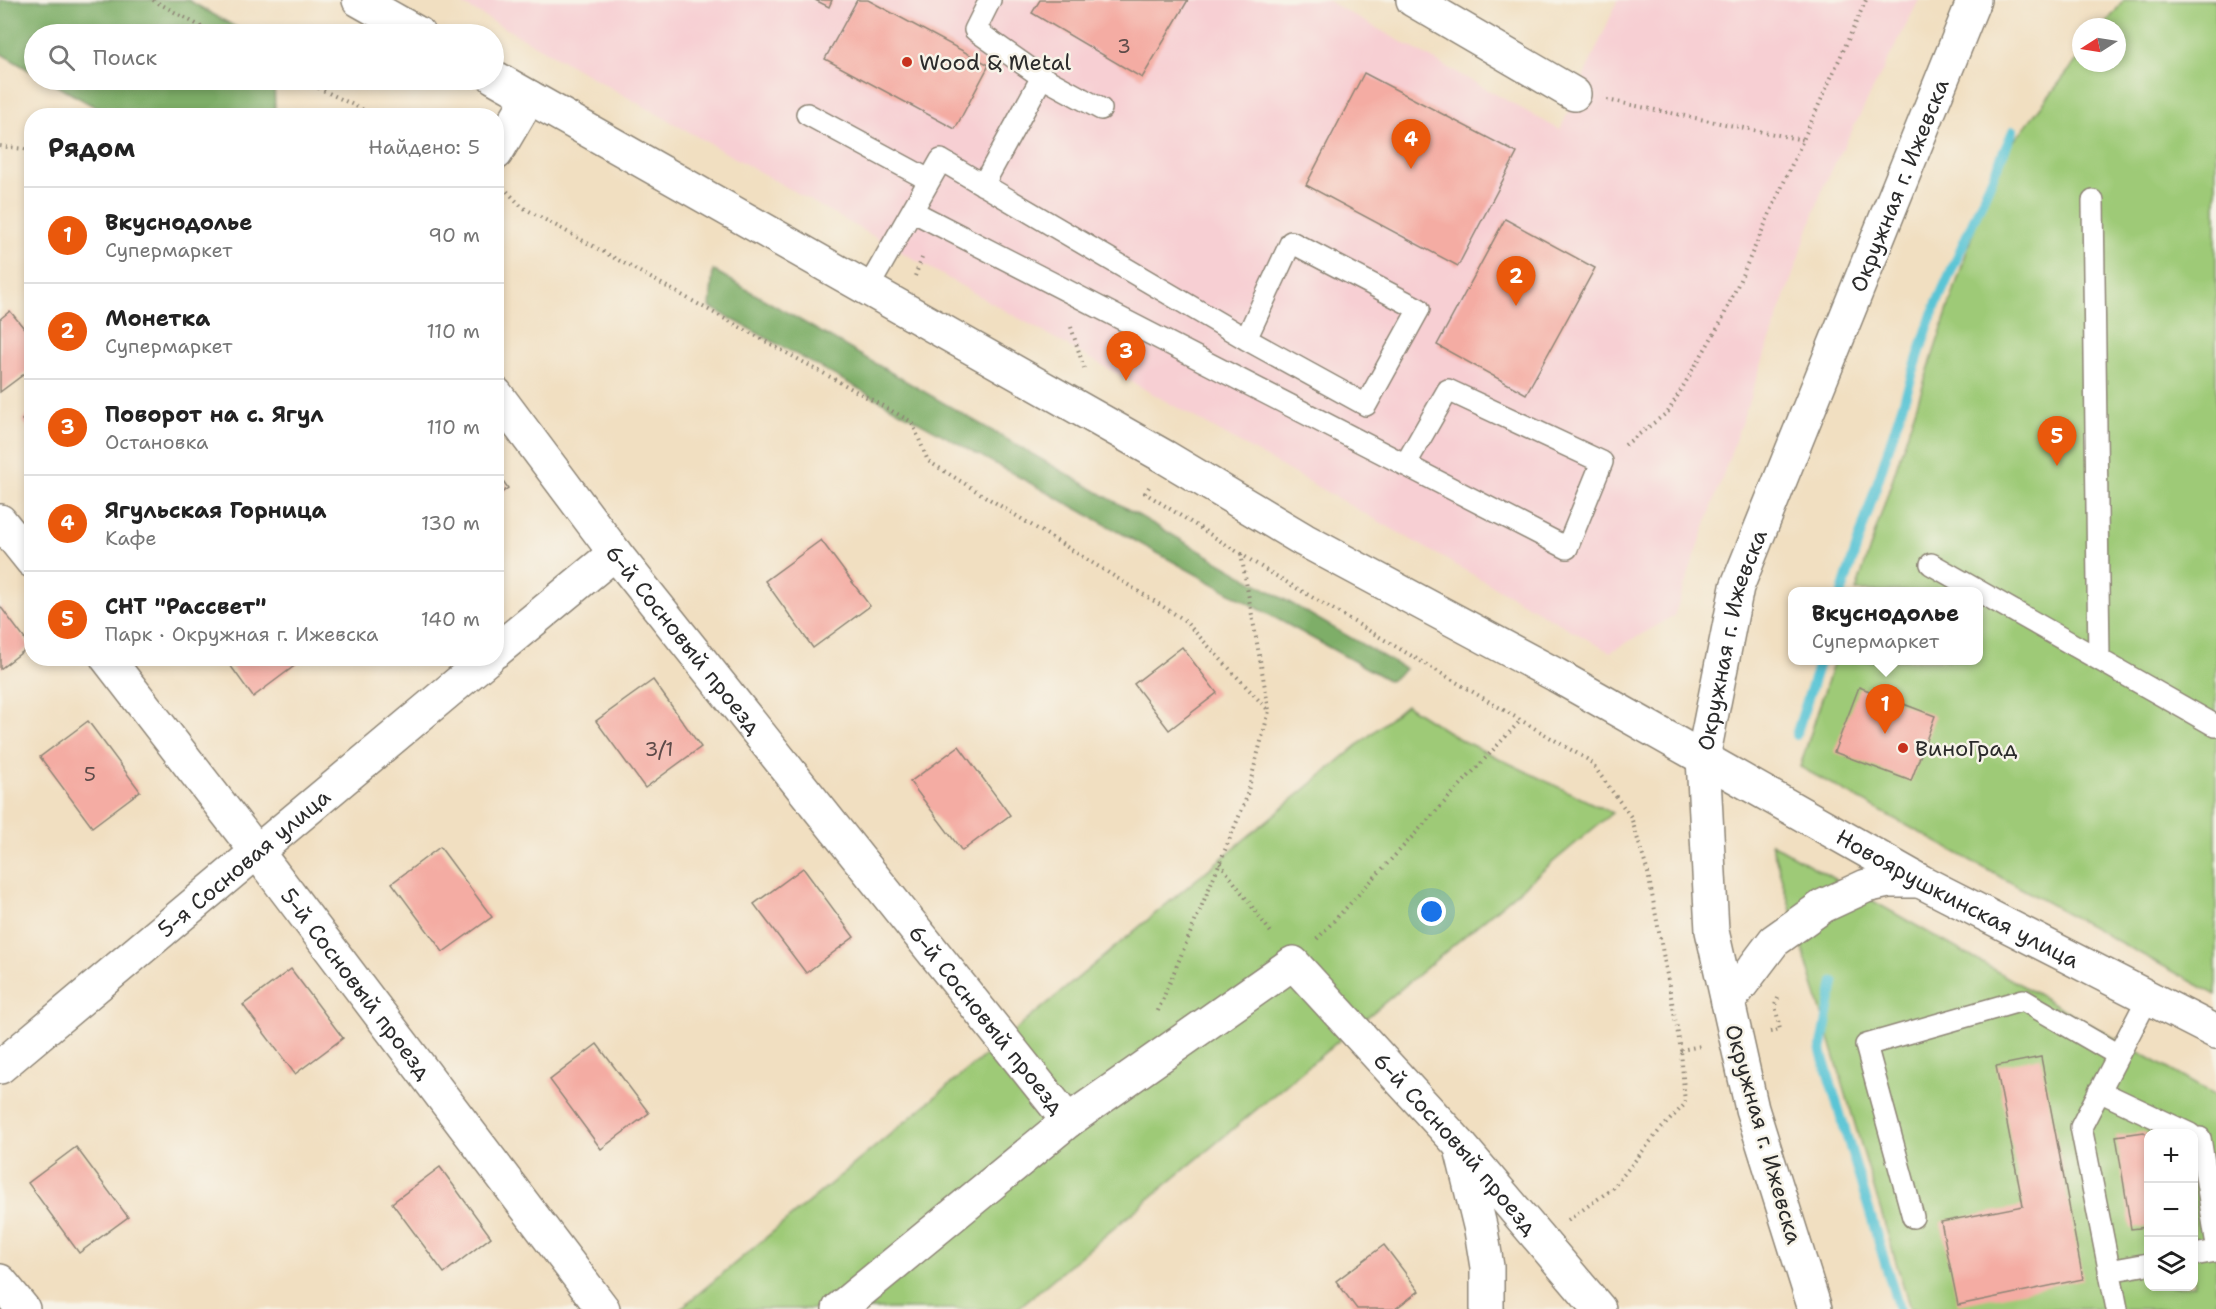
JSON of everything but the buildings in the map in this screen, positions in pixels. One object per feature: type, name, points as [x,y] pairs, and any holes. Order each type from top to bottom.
[{"type":"street","points":[[359,0],[401,24]]},
{"type":"street","points":[[1413,0],[1574,94]]},
{"type":"street","name":"Окружная г. Ижевска","points":[[1815,1309],[1752,1109],[1712,931],[1703,758],[1737,587],[1974,0]]},
{"type":"street","name":"Новоярушкинская улица","points":[[504,83],[1165,457],[1304,540],[1556,675],[1920,880],[2216,1032]]},
{"type":"street","points":[[504,139],[529,97]]},
{"type":"street","name":"6-й Сосновый проезд","points":[[504,405],[615,553],[1068,1121],[1293,963],[1460,1145],[1599,1309]]},
{"type":"street","points":[[0,521],[24,551]]},
{"type":"street","points":[[504,644],[615,553]]},
{"type":"street","name":"5-й Сосновый проезд","points":[[113,666],[603,1309]]},
{"type":"street","name":"5-я Сосновая улица","points":[[0,1067],[478,666]]},
{"type":"street","points":[[1728,1002],[1774,941],[1823,906],[1866,886],[1889,881],[1920,880]]},
{"type":"street","points":[[839,1309],[1068,1121]]},
{"type":"street","points":[[1460,1145],[1487,1267],[1487,1309]]},
{"type":"street","points":[[0,1281],[23,1309]]},
{"type":"lane","points":[[990,0],[975,30],[1042,77],[1101,109]]},
{"type":"lane","points":[[983,185],[1042,77]]},
{"type":"lane","points":[[807,114],[929,180]]},
{"type":"lane","points":[[868,288],[941,160],[1246,339],[1366,405],[1419,309],[1291,242],[1246,339]]},
{"type":"lane","points":[[2093,201],[2099,659]]},
{"type":"lane","points":[[912,211],[1405,465],[1567,548],[1602,462],[1448,390],[1405,465]]},
{"type":"lane","points":[[1931,564],[1972,587]]},
{"type":"lane","points":[[1983,593],[2216,726]]},
{"type":"lane","points":[[2116,1309],[2081,1126],[2149,996]]},
{"type":"lane","points":[[1913,1217],[1866,1046],[2023,1000],[2118,1055]]},
{"type":"lane","points":[[2099,1092],[2200,1138],[2216,1239]]},
{"type":"lane","points":[[2198,1254],[2216,1251]]},
{"type":"lane","points":[[2109,1271],[2144,1265]]},
{"type":"path","points":[[153,0],[196,24]]},
{"type":"path","points":[[1602,462],[1668,412],[1721,322],[1866,0]]},
{"type":"path","points":[[323,90],[360,108]]},
{"type":"path","points":[[1574,94],[1803,140]]},
{"type":"path","points":[[0,146],[24,149]]},
{"type":"path","points":[[504,188],[522,207],[912,422],[928,461],[1183,620],[1269,711]]},
{"type":"path","points":[[914,278],[924,254],[947,229]]},
{"type":"path","points":[[1069,292],[1071,333],[1086,375]]},
{"type":"path","points":[[1165,457],[1145,493],[1241,554],[1590,761],[1631,817],[1647,873],[1682,1050],[1685,1104],[1659,1131],[1612,1189],[1540,1240]]},
{"type":"path","points":[[1156,1016],[1245,802],[1269,711],[1241,554]]},
{"type":"path","points":[[1220,863],[1293,963],[1521,720]]},
{"type":"path","points":[[1682,1050],[1780,1030],[1775,1005],[1779,996]]},
{"type":"shaded area","points":[[455,0],[1326,0],[1560,130],[1618,0],[1919,0],[1824,185],[1674,616],[1610,652],[504,28],[504,24],[498,24]]},
{"type":"green space","points":[[0,0],[188,0],[230,24],[24,24],[24,67],[0,53]]},
{"type":"green space","points":[[2124,0],[2216,0],[2216,995],[1800,767],[1833,665],[1983,665],[1983,587],[1857,587],[1995,165],[2072,67],[2072,72],[2126,72],[2126,18],[2110,18]]},
{"type":"green space","points":[[64,90],[274,90],[275,108],[97,108]]},
{"type":"green space","points":[[713,270],[1405,669],[1390,681],[710,307]]},
{"type":"green space","points":[[1406,705],[1461,740],[1612,813],[1017,1309],[680,1309]]},
{"type":"green space","points":[[1771,843],[2216,1096],[2216,1309],[1910,1309]]},
{"type":"waterway","points":[[1844,587],[1932,314],[2013,131]]},
{"type":"waterway","points":[[1796,735],[1818,665]]},
{"type":"waterway","points":[[1834,982],[1821,1051],[1899,1309]]},
{"type":"place","name":"Wood & Metal","points":[[907,62]]},
{"type":"place","name":"Ягульская Горница","points":[[1411,169]]},
{"type":"place","name":"Монетка","points":[[1516,306]]},
{"type":"place","name":"Поворот на с. Ягул","points":[[1126,381]]},
{"type":"place","name":"СНТ \"Рассвет\"","points":[[2057,466]]},
{"type":"place","name":"Вкуснодолье","points":[[1885,734]]},
{"type":"place","name":"ВиноГрад","points":[[1903,748]]}]
